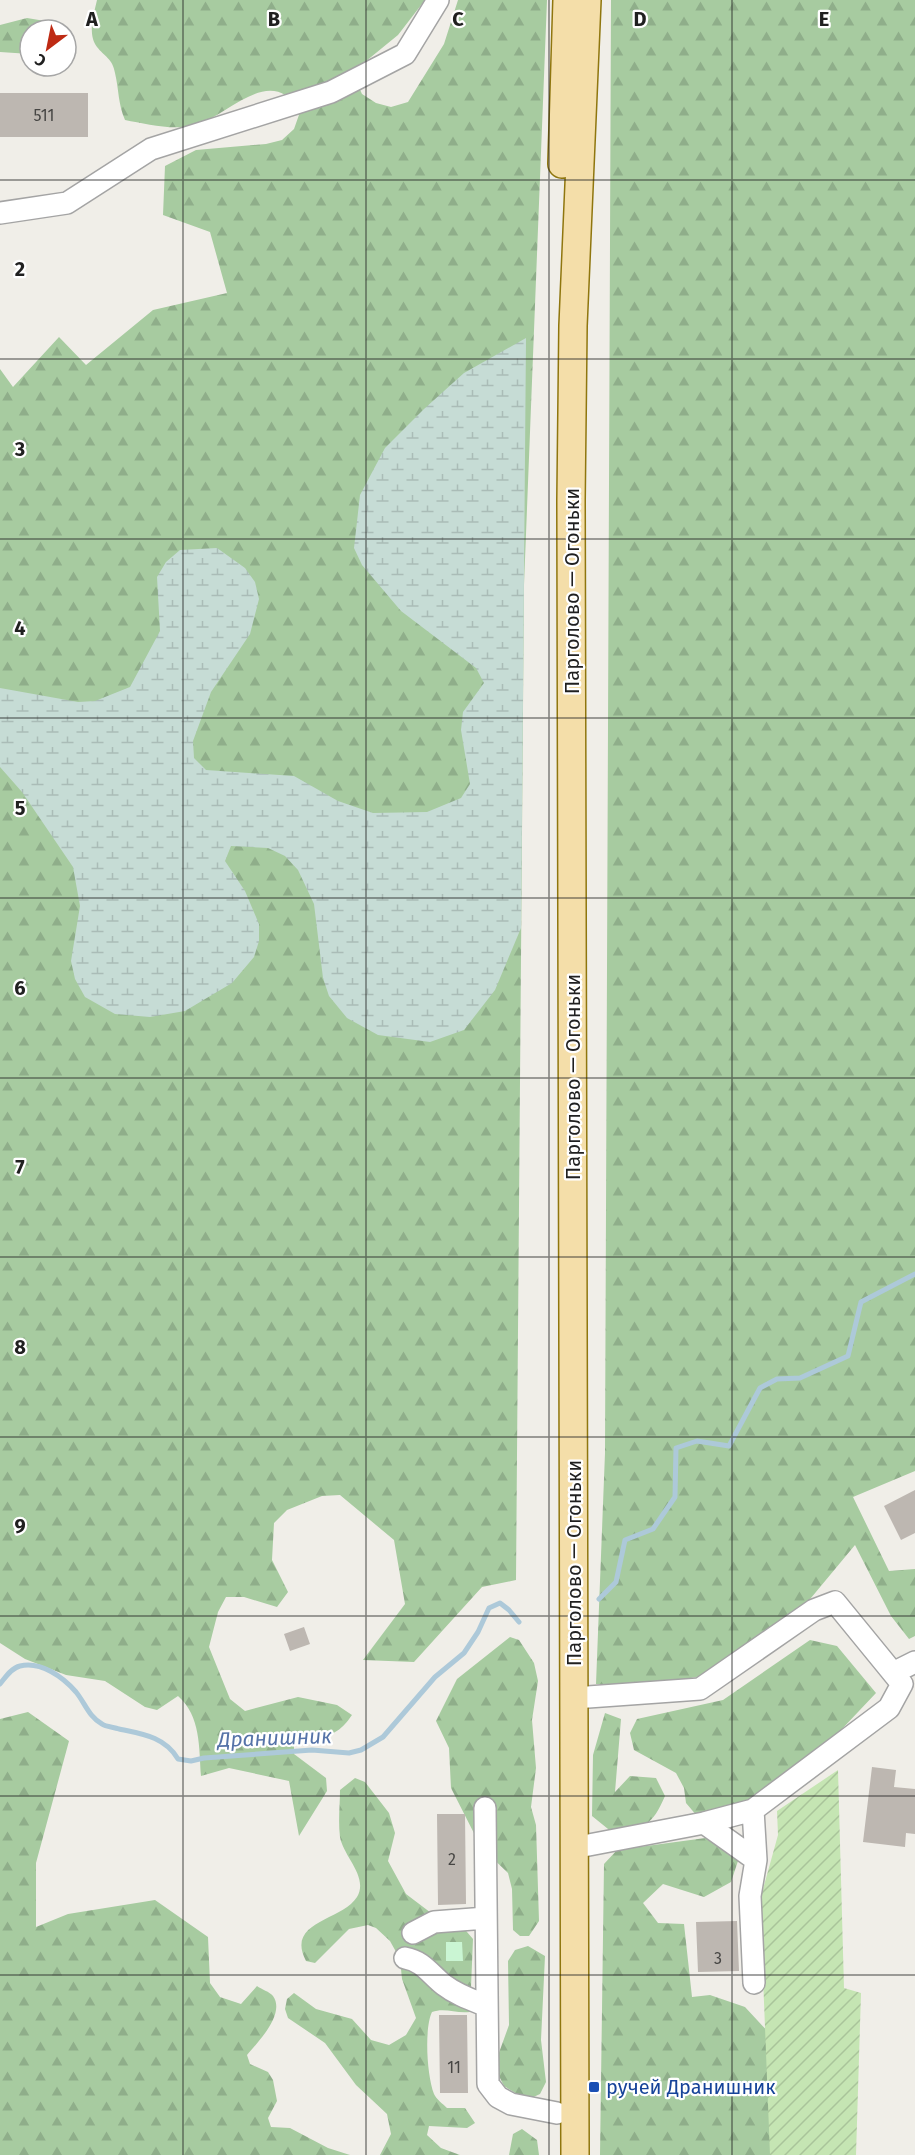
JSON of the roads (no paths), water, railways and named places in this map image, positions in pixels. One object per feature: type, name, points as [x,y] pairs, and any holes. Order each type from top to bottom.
[{"type":"main road","name":"Парголово — Огоньки","points":[[557,2155],[555,498],[557,325],[567,0]]},
{"type":"main road","name":"Парголово — Огоньки","points":[[575,2155],[571,500],[573,326],[587,0]]},
{"type":"lane","points":[[0,213],[67,203],[151,149],[331,92],[405,54],[438,0]]},
{"type":"lane","points":[[573,1848],[704,1823],[753,1810],[889,1707],[902,1684],[835,1602],[814,1610],[700,1689],[574,1698]]},
{"type":"lane","points":[[893,1673],[915,1662]]},
{"type":"lane","points":[[485,1808],[488,2084],[498,2097],[511,2104],[557,2114]]},
{"type":"lane","points":[[753,1810],[756,1860],[750,1896],[754,1983]]},
{"type":"lane","points":[[704,1823],[756,1860]]},
{"type":"lane","points":[[413,1933],[434,1922],[486,1918]]},
{"type":"lane","points":[[405,1958],[416,1960],[424,1965],[444,1986],[460,1996],[488,2006]]},
{"type":"waterway","name":"Дранишник","points":[[599,1599],[616,1582],[625,1540],[653,1529],[675,1497],[676,1448],[697,1441],[729,1446],[760,1388],[777,1379],[800,1378],[848,1356],[861,1302],[915,1274]]},
{"type":"waterway","name":"Дранишник","points":[[0,1684],[17,1667],[28,1665],[44,1668],[71,1686],[90,1714],[98,1721],[106,1726],[160,1741],[178,1759],[191,1761],[204,1758],[312,1750],[349,1753],[361,1750],[383,1737],[435,1677],[464,1653],[478,1632],[489,1608],[500,1603],[519,1622]]},
{"type":"place","name":"ручей Дранишник","points":[[594,2087]]}]
